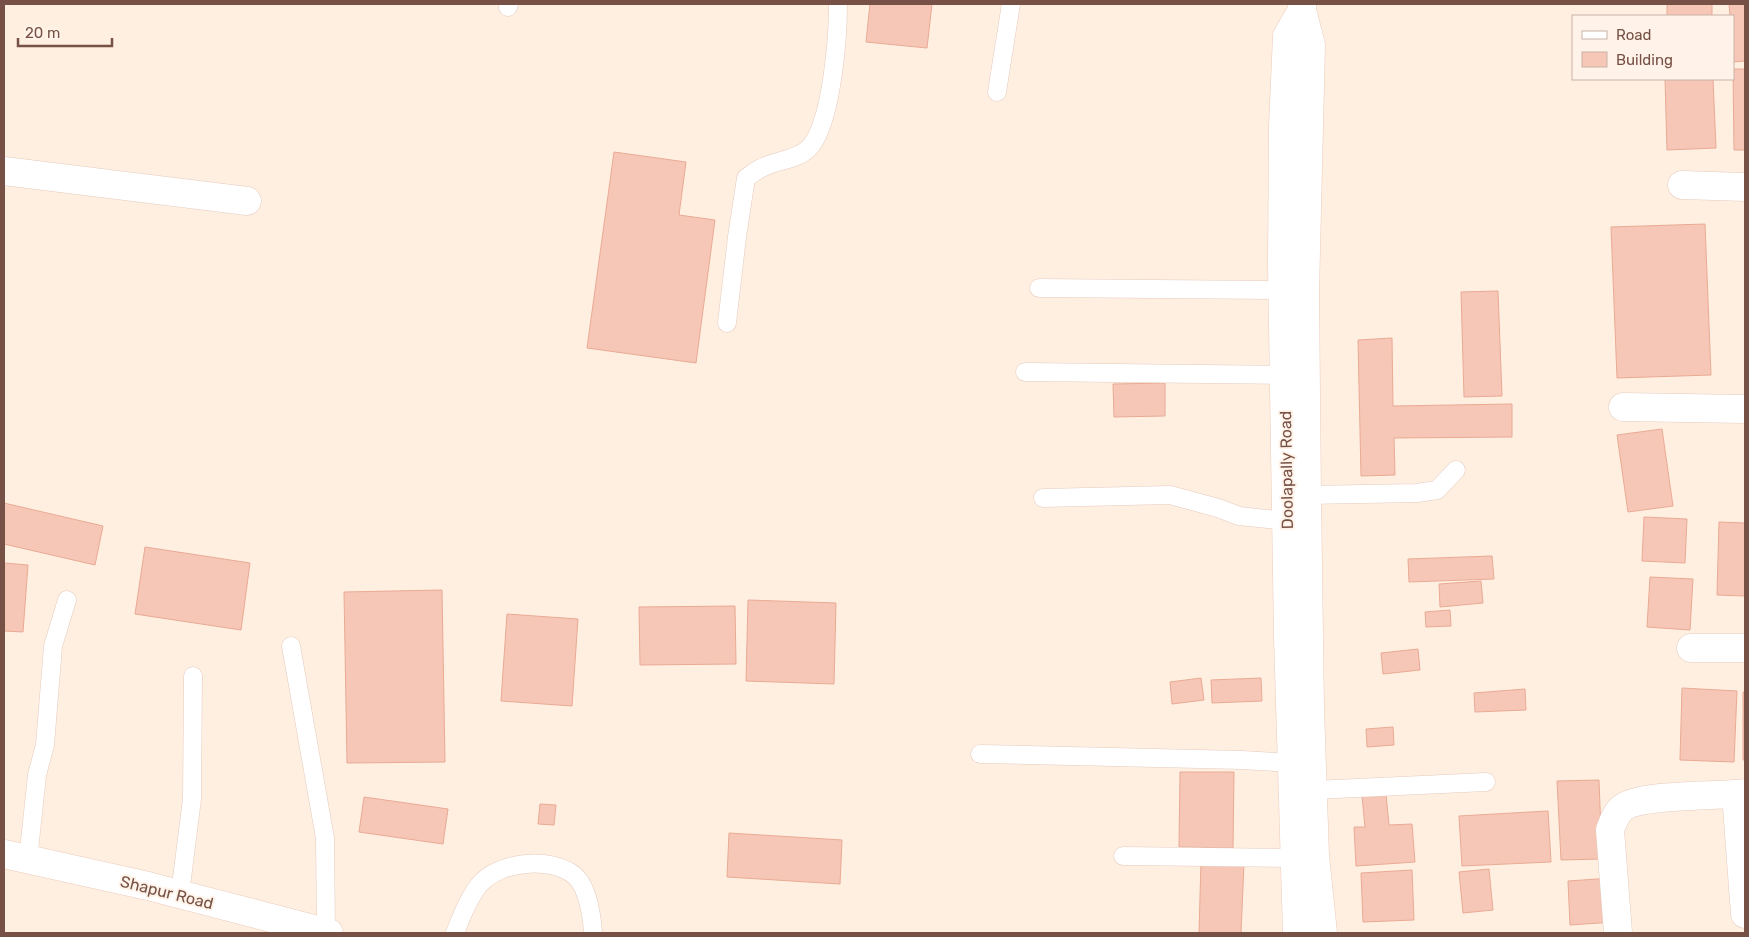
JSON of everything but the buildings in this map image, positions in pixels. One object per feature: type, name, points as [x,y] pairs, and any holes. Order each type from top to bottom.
[{"type":"main road","name":"Doolapally Road","points":[[1297,933],[1288,637],[1282,126],[1287,36],[1302,7]]},
{"type":"main road","name":"Doolapally Road","points":[[1302,7],[1311,45],[1305,292],[1307,495],[1310,708],[1315,856],[1323,933]]},
{"type":"main road","points":[[4,171],[247,201]]},
{"type":"main road","points":[[1682,185],[1745,187]]},
{"type":"main road","points":[[1623,407],[1745,409]]},
{"type":"main road","points":[[1691,648],[1745,648]]},
{"type":"main road","points":[[1618,933],[1610,830],[1615,816],[1622,808],[1633,802],[1665,798],[1741,794],[1745,914]]},
{"type":"main road","name":"Shapur Road","points":[[16,857],[180,894],[328,933]]},
{"type":"lane","points":[[727,323],[746,178],[764,166],[790,159],[808,149],[820,132],[831,85],[838,36],[838,4]]},
{"type":"lane","points":[[997,92],[1011,4]]},
{"type":"lane","points":[[1039,288],[1283,290]]},
{"type":"lane","points":[[1025,372],[1284,374]]},
{"type":"lane","points":[[1307,495],[1417,493],[1437,490],[1456,470]]},
{"type":"lane","points":[[1043,498],[1170,495],[1218,508],[1239,516],[1286,521]]},
{"type":"lane","points":[[16,857],[45,745],[53,646],[67,600]]},
{"type":"lane","points":[[292,646],[325,838],[328,933]]},
{"type":"lane","points":[[180,894],[192,799],[193,676]]},
{"type":"lane","points":[[980,754],[1242,760],[1292,763]]},
{"type":"lane","points":[[1314,790],[1486,782]]},
{"type":"lane","points":[[1123,856],[1295,858]]},
{"type":"lane","points":[[455,933],[464,912],[480,884],[497,871],[512,865],[532,864],[556,866],[576,876],[587,896],[594,933]]}]
